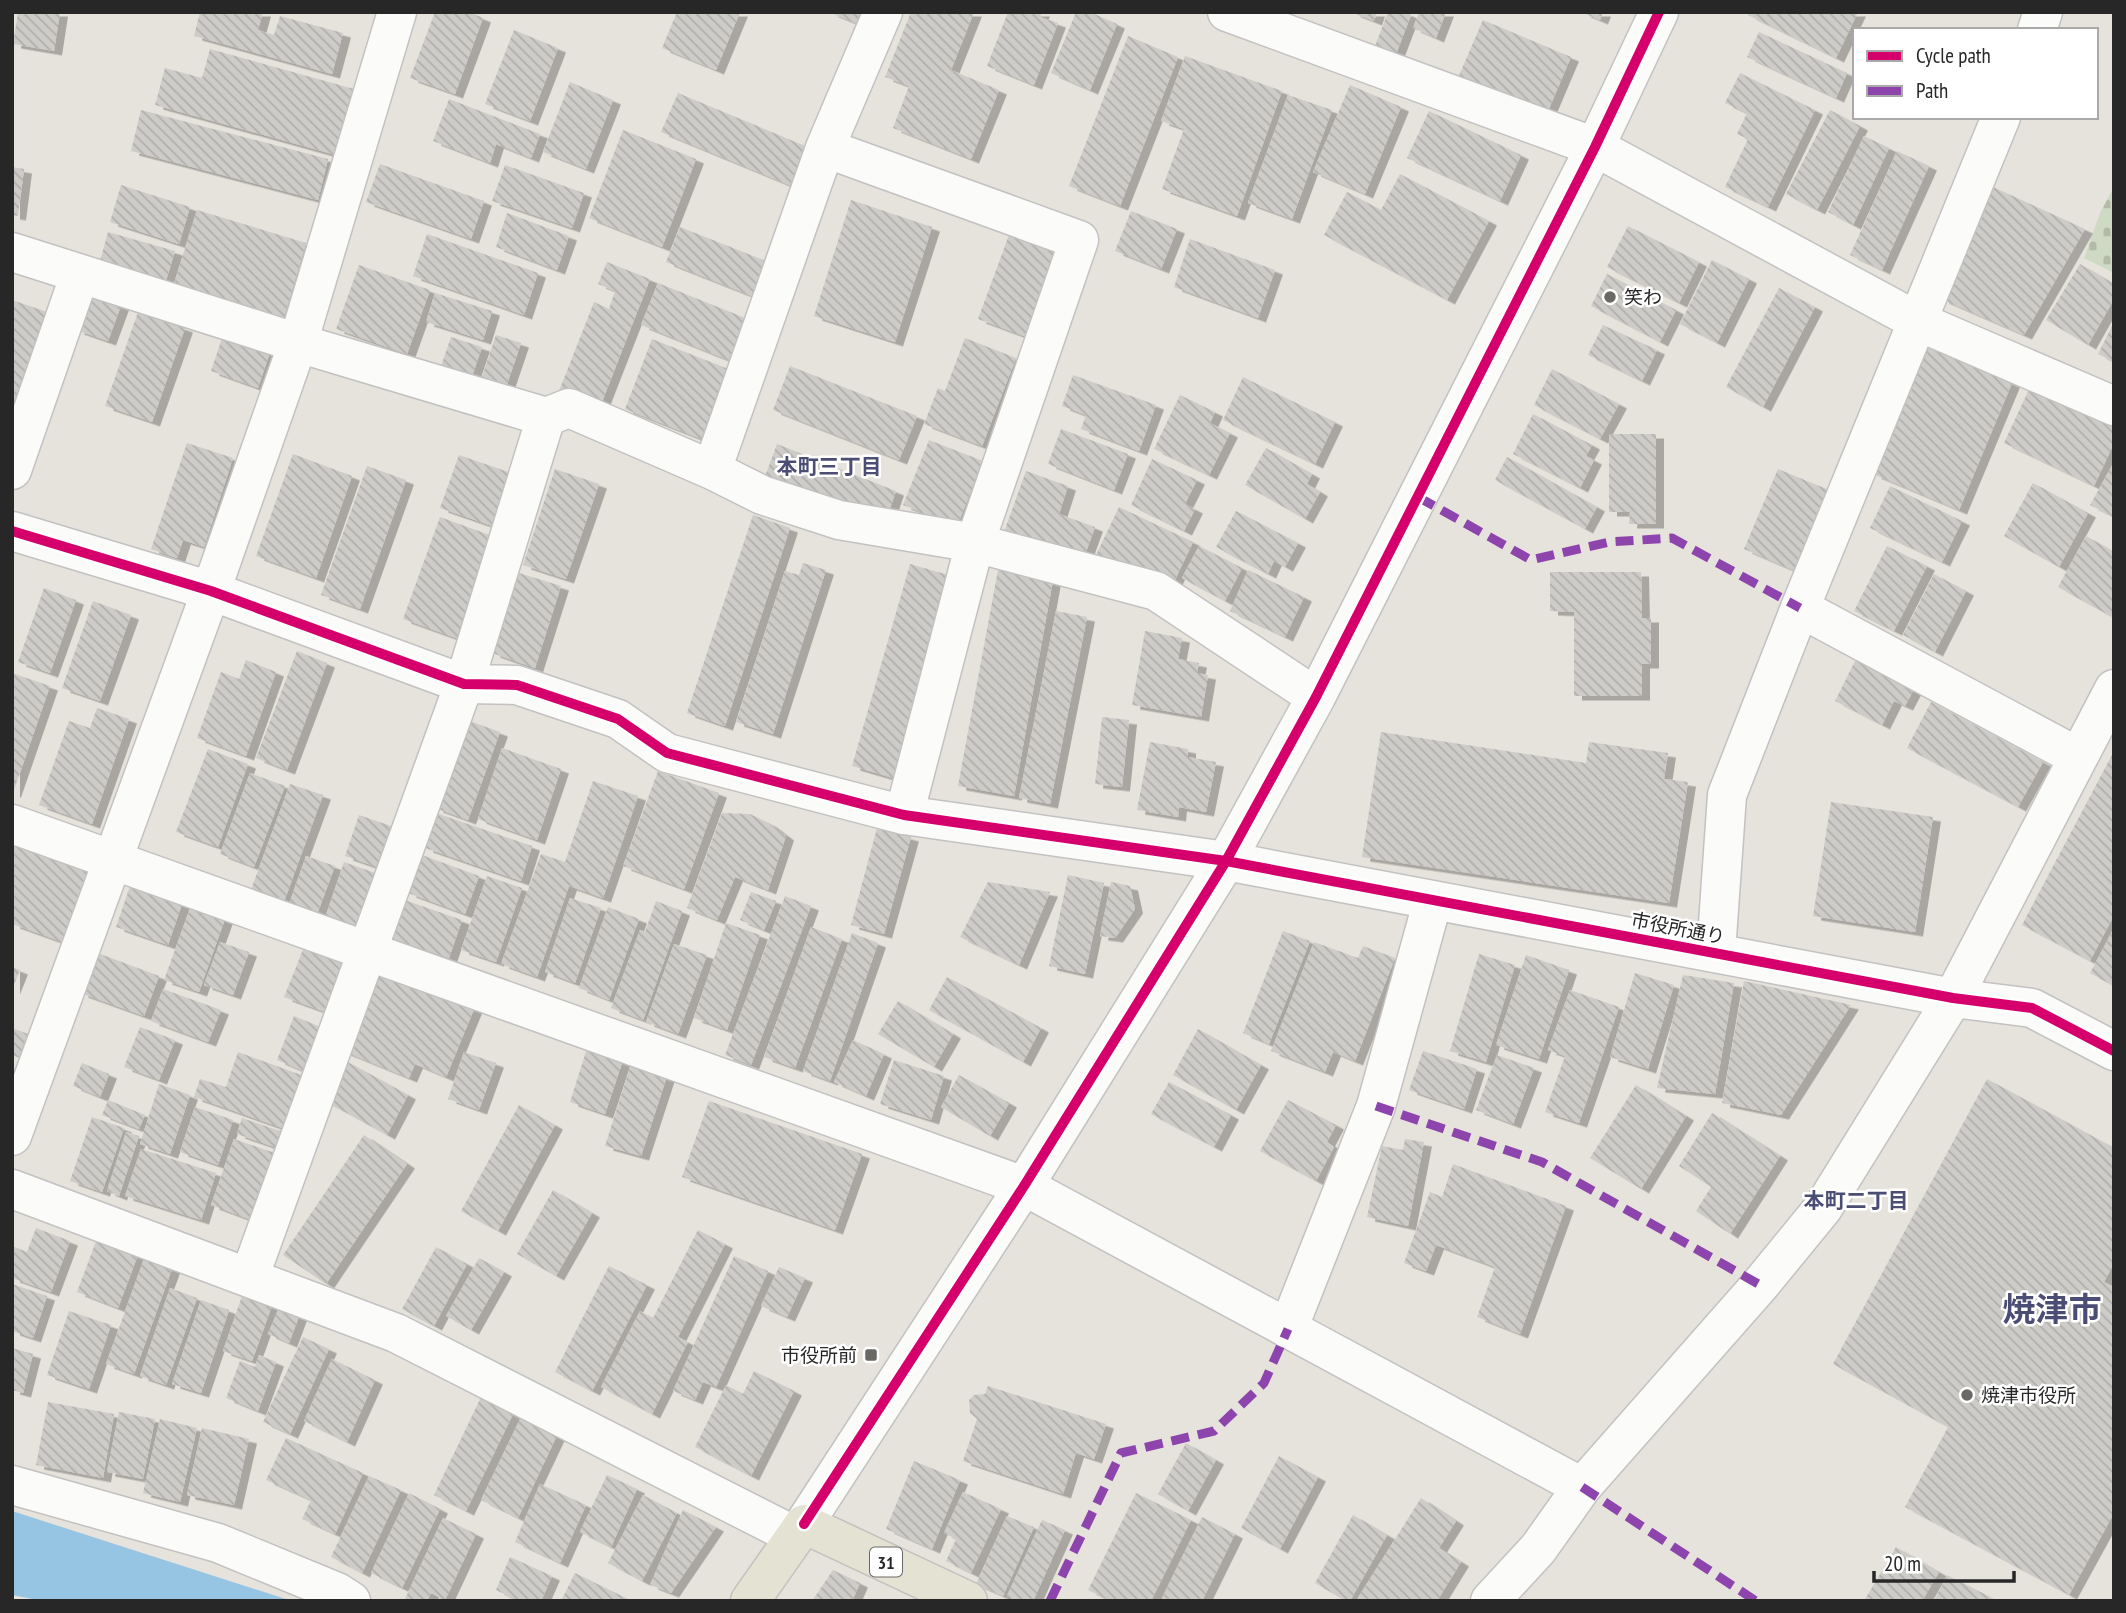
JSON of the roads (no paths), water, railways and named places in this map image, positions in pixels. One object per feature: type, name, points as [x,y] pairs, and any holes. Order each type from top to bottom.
[{"type":"main road","points":[[750,1601],[799,1530]]},
{"type":"main road","name":"31","points":[[799,1530],[968,1601]]},
{"type":"street","points":[[12,1136],[211,591],[298,343],[397,12]]},
{"type":"street","points":[[712,470],[825,148],[883,12]]},
{"type":"street","points":[[1227,12],[1595,147],[1917,321],[2114,406]]},
{"type":"street","points":[[12,1189],[396,1333],[799,1530],[1024,1186],[1226,862],[1316,698],[1595,147],[1659,12]]},
{"type":"street","points":[[1716,952],[1727,795],[1800,608],[2000,119]]},
{"type":"street","points":[[825,148],[1079,240],[975,543],[904,815]]},
{"type":"street","points":[[12,252],[298,343],[546,417],[569,408],[712,470],[762,495],[839,520],[975,543],[1156,591],[1316,698]]},
{"type":"street","points":[[12,470],[80,274]]},
{"type":"street","points":[[249,1278],[365,951],[464,684],[546,417]]},
{"type":"street","name":"市役所通り","points":[[12,531],[211,591],[464,684],[517,685],[618,719],[667,753],[904,815],[1226,862],[1953,998],[2032,1008],[2114,1051]]},
{"type":"street","points":[[1800,608],[2078,757]]},
{"type":"street","points":[[1490,1601],[1538,1549],[1582,1487],[1760,1285],[1823,1208],[1953,998],[2114,689]]},
{"type":"street","points":[[12,824],[1024,1186],[1582,1487]]},
{"type":"street","points":[[1287,1329],[1376,1105],[1433,900]]},
{"type":"street","points":[[12,1485],[218,1543],[337,1592],[351,1601]]},
{"type":"water","points":[[12,1511],[292,1601],[43,1601],[12,1595]]},
{"type":"place","name":"笑わ","points":[[1610,297]]},
{"type":"place","name":"市役所前","points":[[871,1355]]},
{"type":"place","name":"焼津市役所","points":[[1967,1395]]},
{"type":"district","name":"本町三丁目","points":[[829,466]]},
{"type":"district","name":"本町二丁目","points":[[1856,1200]]},
{"type":"district","name":"焼津市","points":[[2052,1308]]}]
